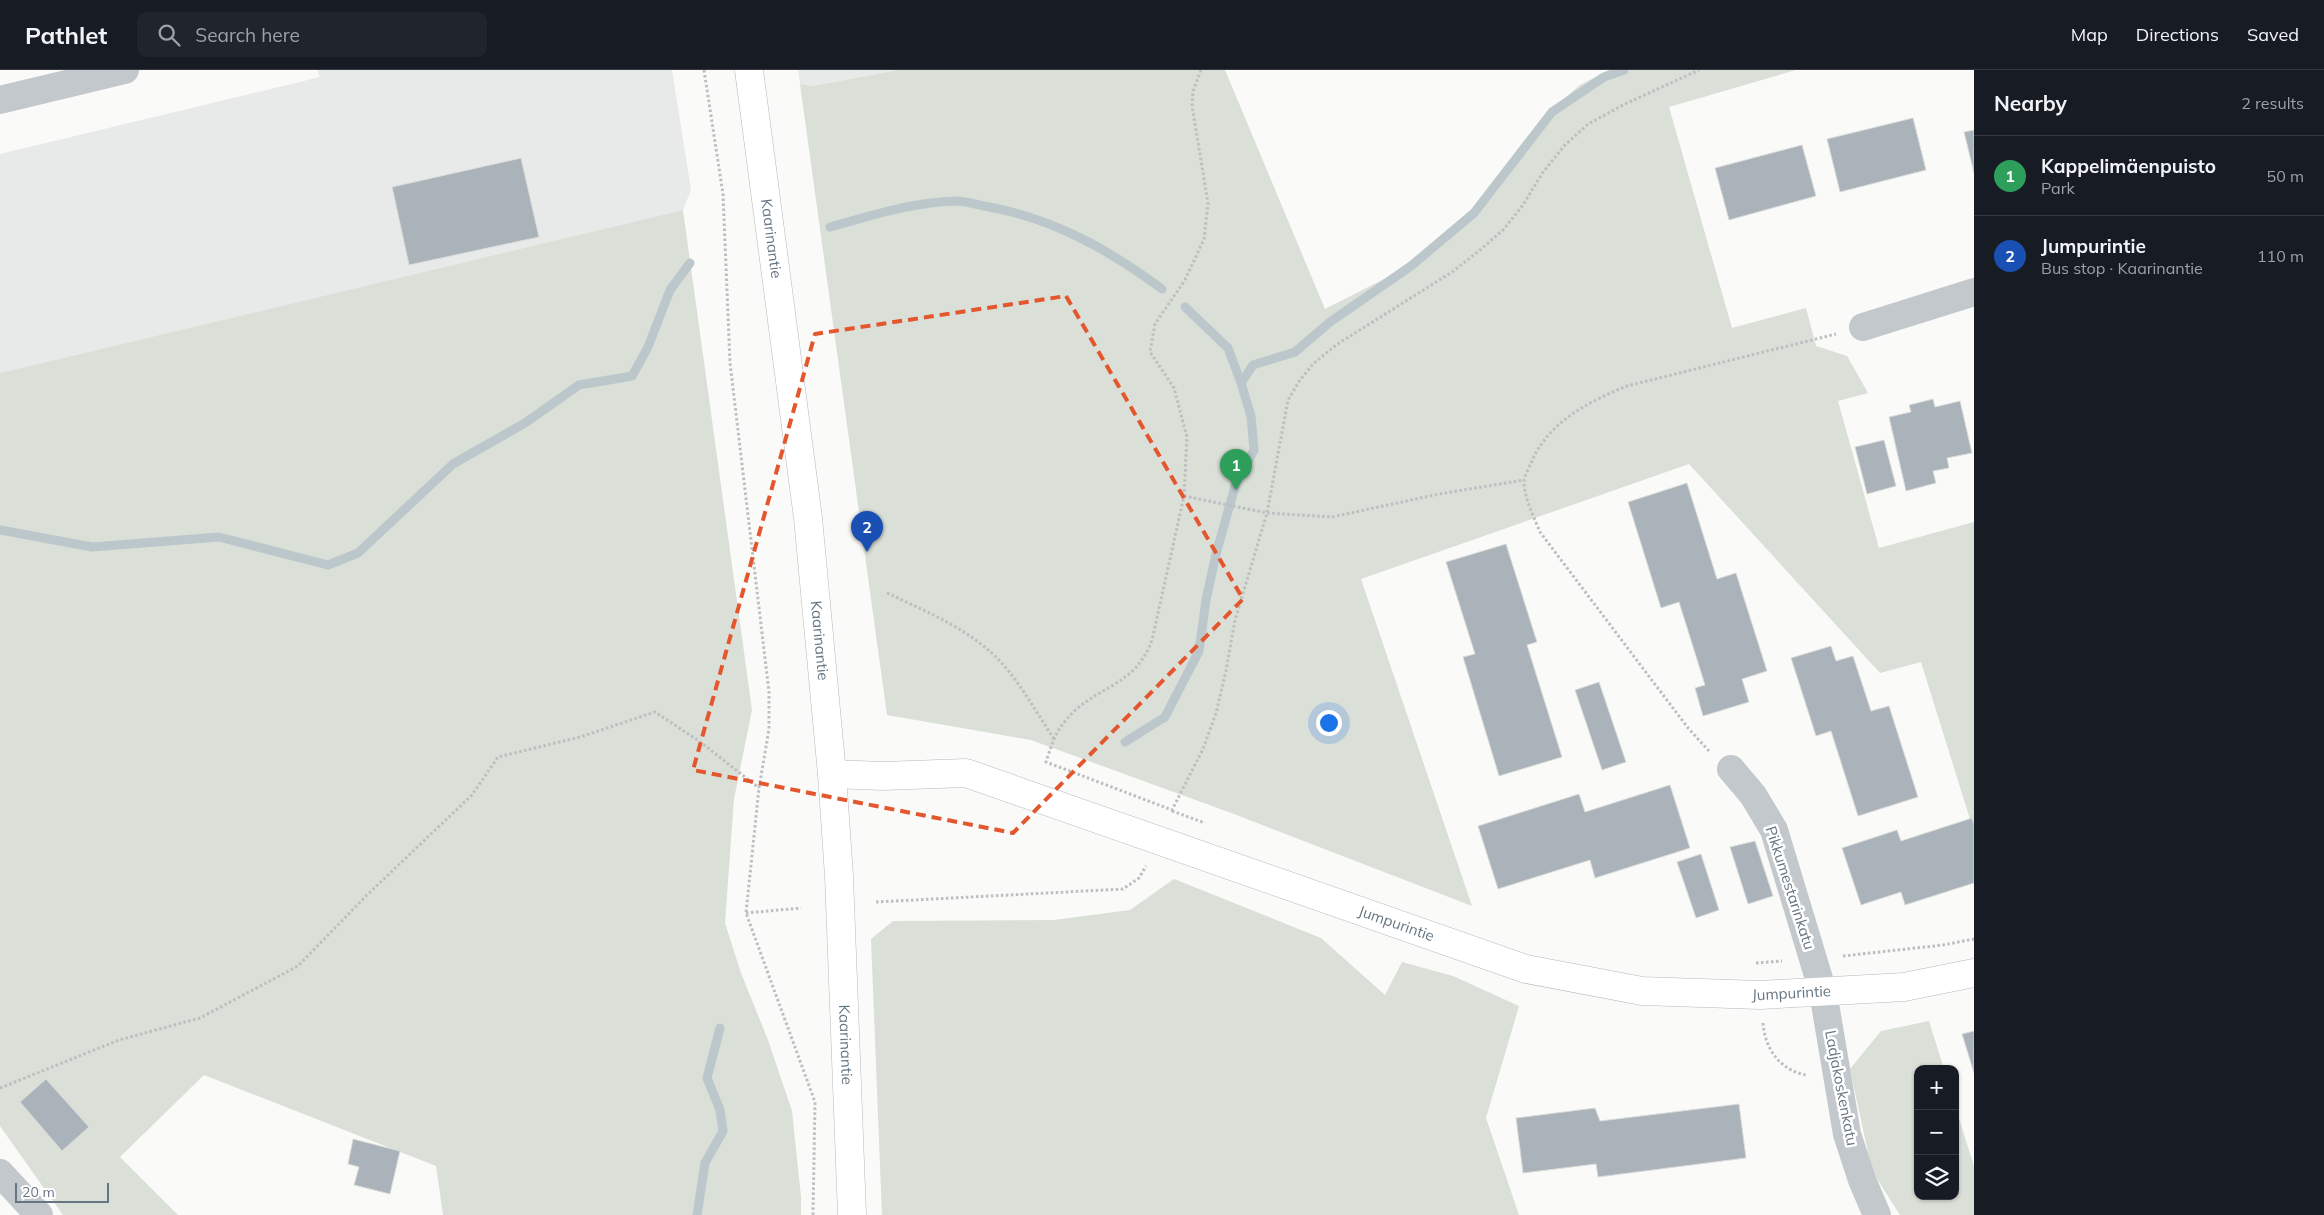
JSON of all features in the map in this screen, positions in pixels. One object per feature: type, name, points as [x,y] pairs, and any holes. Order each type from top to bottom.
[{"type":"street","points":[[0,100],[125,70]]},
{"type":"street","name":"Kaarinantie","points":[[749,70],[808,518],[832,774],[839,886],[852,1215]]},
{"type":"street","points":[[1863,327],[1974,292]]},
{"type":"street","name":"Pikkumestarinkatu","points":[[1732,769],[1753,795],[1774,830],[1812,959]]},
{"type":"street","name":"Jumpurintie","points":[[832,774],[883,776],[966,773],[1526,969],[1642,991],[1760,995],[1823,992],[1904,987],[1974,973]]},
{"type":"street","name":"Ladjakoskenkatu","points":[[1812,959],[1823,992],[1848,1134],[1862,1180],[1877,1215]]},
{"type":"street","points":[[0,1173],[39,1215]]},
{"type":"path","points":[[704,70],[723,194],[730,363],[769,692],[769,729],[759,788],[746,913],[814,1102],[813,1215]]},
{"type":"path","points":[[1201,70],[1193,91],[1192,106],[1208,203],[1204,239],[1185,280],[1155,324],[1150,352],[1174,388],[1187,437],[1184,496],[1152,640],[1147,654],[1125,679],[1079,706],[1065,720],[1054,739],[1046,762],[1172,810],[1203,749],[1216,713],[1235,620],[1268,513],[1288,400],[1300,380],[1314,364],[1336,345],[1452,272],[1504,229],[1523,205],[1543,172],[1565,145],[1588,124],[1625,104],[1699,70]]},
{"type":"path","points":[[1732,769],[1706,748],[1688,728],[1559,559],[1540,532],[1529,506],[1524,480],[1536,451],[1554,429],[1574,412],[1599,398],[1627,386],[1863,327]]},
{"type":"path","points":[[1184,496],[1268,513],[1332,517],[1439,494],[1524,480]]},
{"type":"path","points":[[887,593],[968,634],[996,658],[1021,690],[1054,739]]},
{"type":"path","points":[[0,1088],[119,1040],[200,1018],[298,966],[366,896],[472,795],[498,757],[580,737],[655,712],[698,741],[759,788]]},
{"type":"path","points":[[746,913],[802,908]]},
{"type":"path","points":[[1756,963],[1764,1033],[1771,1052],[1780,1063],[1796,1073],[1838,1082]]},
{"type":"highlighted area","points":[[1066,296],[1243,599],[1013,833],[693,770],[815,334]]},
{"type":"shaded area","points":[[317,70],[672,70],[691,190],[683,210],[0,373],[0,154],[320,77]]},
{"type":"shaded area","points":[[798,70],[898,70],[811,86],[800,84]]},
{"type":"shaded area","points":[[898,70],[1225,70],[1325,309],[1386,278],[1422,253],[1475,206],[1542,118],[1580,85],[1609,70],[1796,70],[1669,107],[1732,328],[1806,308],[1816,346],[1847,356],[1868,393],[1838,401],[1879,548],[1974,522],[1974,832],[1921,662],[1880,673],[1689,464],[1361,579],[1472,906],[1234,814],[1031,740],[887,715],[800,84],[812,86]]},
{"type":"shaded area","points":[[683,210],[752,710],[734,799],[725,923],[741,973],[768,1040],[792,1111],[801,1197],[801,1215],[443,1215],[436,1166],[204,1075],[120,1157],[178,1215],[63,1215],[0,1126],[0,373]]},
{"type":"shaded area","points":[[1174,879],[1321,938],[1385,995],[1402,962],[1453,976],[1519,1006],[1486,1118],[1519,1215],[882,1215],[871,939],[893,921],[1054,920],[1130,910]]},
{"type":"shaded area","points":[[1929,1021],[1943,1065],[1914,1065],[1914,1200],[1959,1200],[1959,1119],[1974,1166],[1974,1215],[1900,1215],[1872,1171],[1850,1069],[1881,1031]]},
{"type":"building","points":[[1913,118],[1926,170],[1840,192],[1827,139]]},
{"type":"building","points":[[1974,130],[1974,173],[1964,132]]},
{"type":"building","points":[[1802,145],[1816,196],[1729,220],[1715,168]]},
{"type":"building","points":[[521,158],[539,237],[409,265],[392,187]]},
{"type":"building","points":[[1933,399],[1935,407],[1960,401],[1972,453],[1947,458],[1949,468],[1933,471],[1936,483],[1906,491],[1889,417],[1911,412],[1909,405]]},
{"type":"building","points":[[1884,440],[1896,486],[1867,494],[1855,447]]},
{"type":"building","points":[[1687,483],[1717,579],[1736,573],[1767,671],[1742,679],[1749,702],[1703,716],[1695,688],[1705,685],[1679,602],[1661,608],[1628,502]]},
{"type":"building","points":[[1506,544],[1537,642],[1527,645],[1562,757],[1499,776],[1463,657],[1475,654],[1446,562]]},
{"type":"building","points":[[1831,646],[1836,661],[1853,656],[1871,711],[1889,706],[1918,797],[1858,816],[1831,731],[1816,736],[1791,658]]},
{"type":"building","points":[[1599,682],[1626,762],[1602,770],[1575,690]]},
{"type":"building","points":[[1670,785],[1690,848],[1595,878],[1590,860],[1498,889],[1478,826],[1579,794],[1585,812]]},
{"type":"building","points":[[1972,818],[1974,824],[1974,883],[1905,905],[1901,892],[1861,905],[1842,848],[1897,830],[1901,841]]},
{"type":"building","points":[[1755,841],[1773,896],[1748,904],[1730,847]]},
{"type":"building","points":[[1701,854],[1719,910],[1696,918],[1677,862]]},
{"type":"building","points":[[1974,1031],[1974,1073],[1962,1034]]},
{"type":"building","points":[[46,1079],[89,1127],[62,1151],[20,1102]]},
{"type":"building","points":[[1739,1104],[1746,1158],[1598,1177],[1596,1164],[1523,1173],[1516,1118],[1595,1108],[1600,1121]]},
{"type":"building","points":[[353,1139],[400,1151],[390,1194],[354,1185],[359,1167],[348,1164]]},
{"type":"waterway","points":[[1125,742],[1165,717],[1199,651],[1206,600],[1216,554],[1236,483],[1254,450],[1251,416],[1241,383],[1253,365],[1295,352],[1330,322],[1411,266],[1474,213],[1552,112],[1604,77],[1624,70]]},
{"type":"waterway","points":[[830,227],[876,214],[924,204],[956,201],[968,202],[1013,212],[1059,228],[1122,261],[1162,289]]},
{"type":"waterway","points":[[0,530],[92,547],[219,537],[328,565],[358,553],[453,464],[525,423],[579,385],[632,376],[648,347],[670,290],[690,263]]},
{"type":"waterway","points":[[1185,307],[1228,348],[1241,383]]},
{"type":"waterway","points":[[697,1215],[705,1163],[723,1131],[720,1110],[707,1078],[720,1028]]},
{"type":"place","name":"Kappelimäenpuisto","points":[[1236,490]]},
{"type":"place","name":"Jumpurintie","points":[[867,552]]}]
